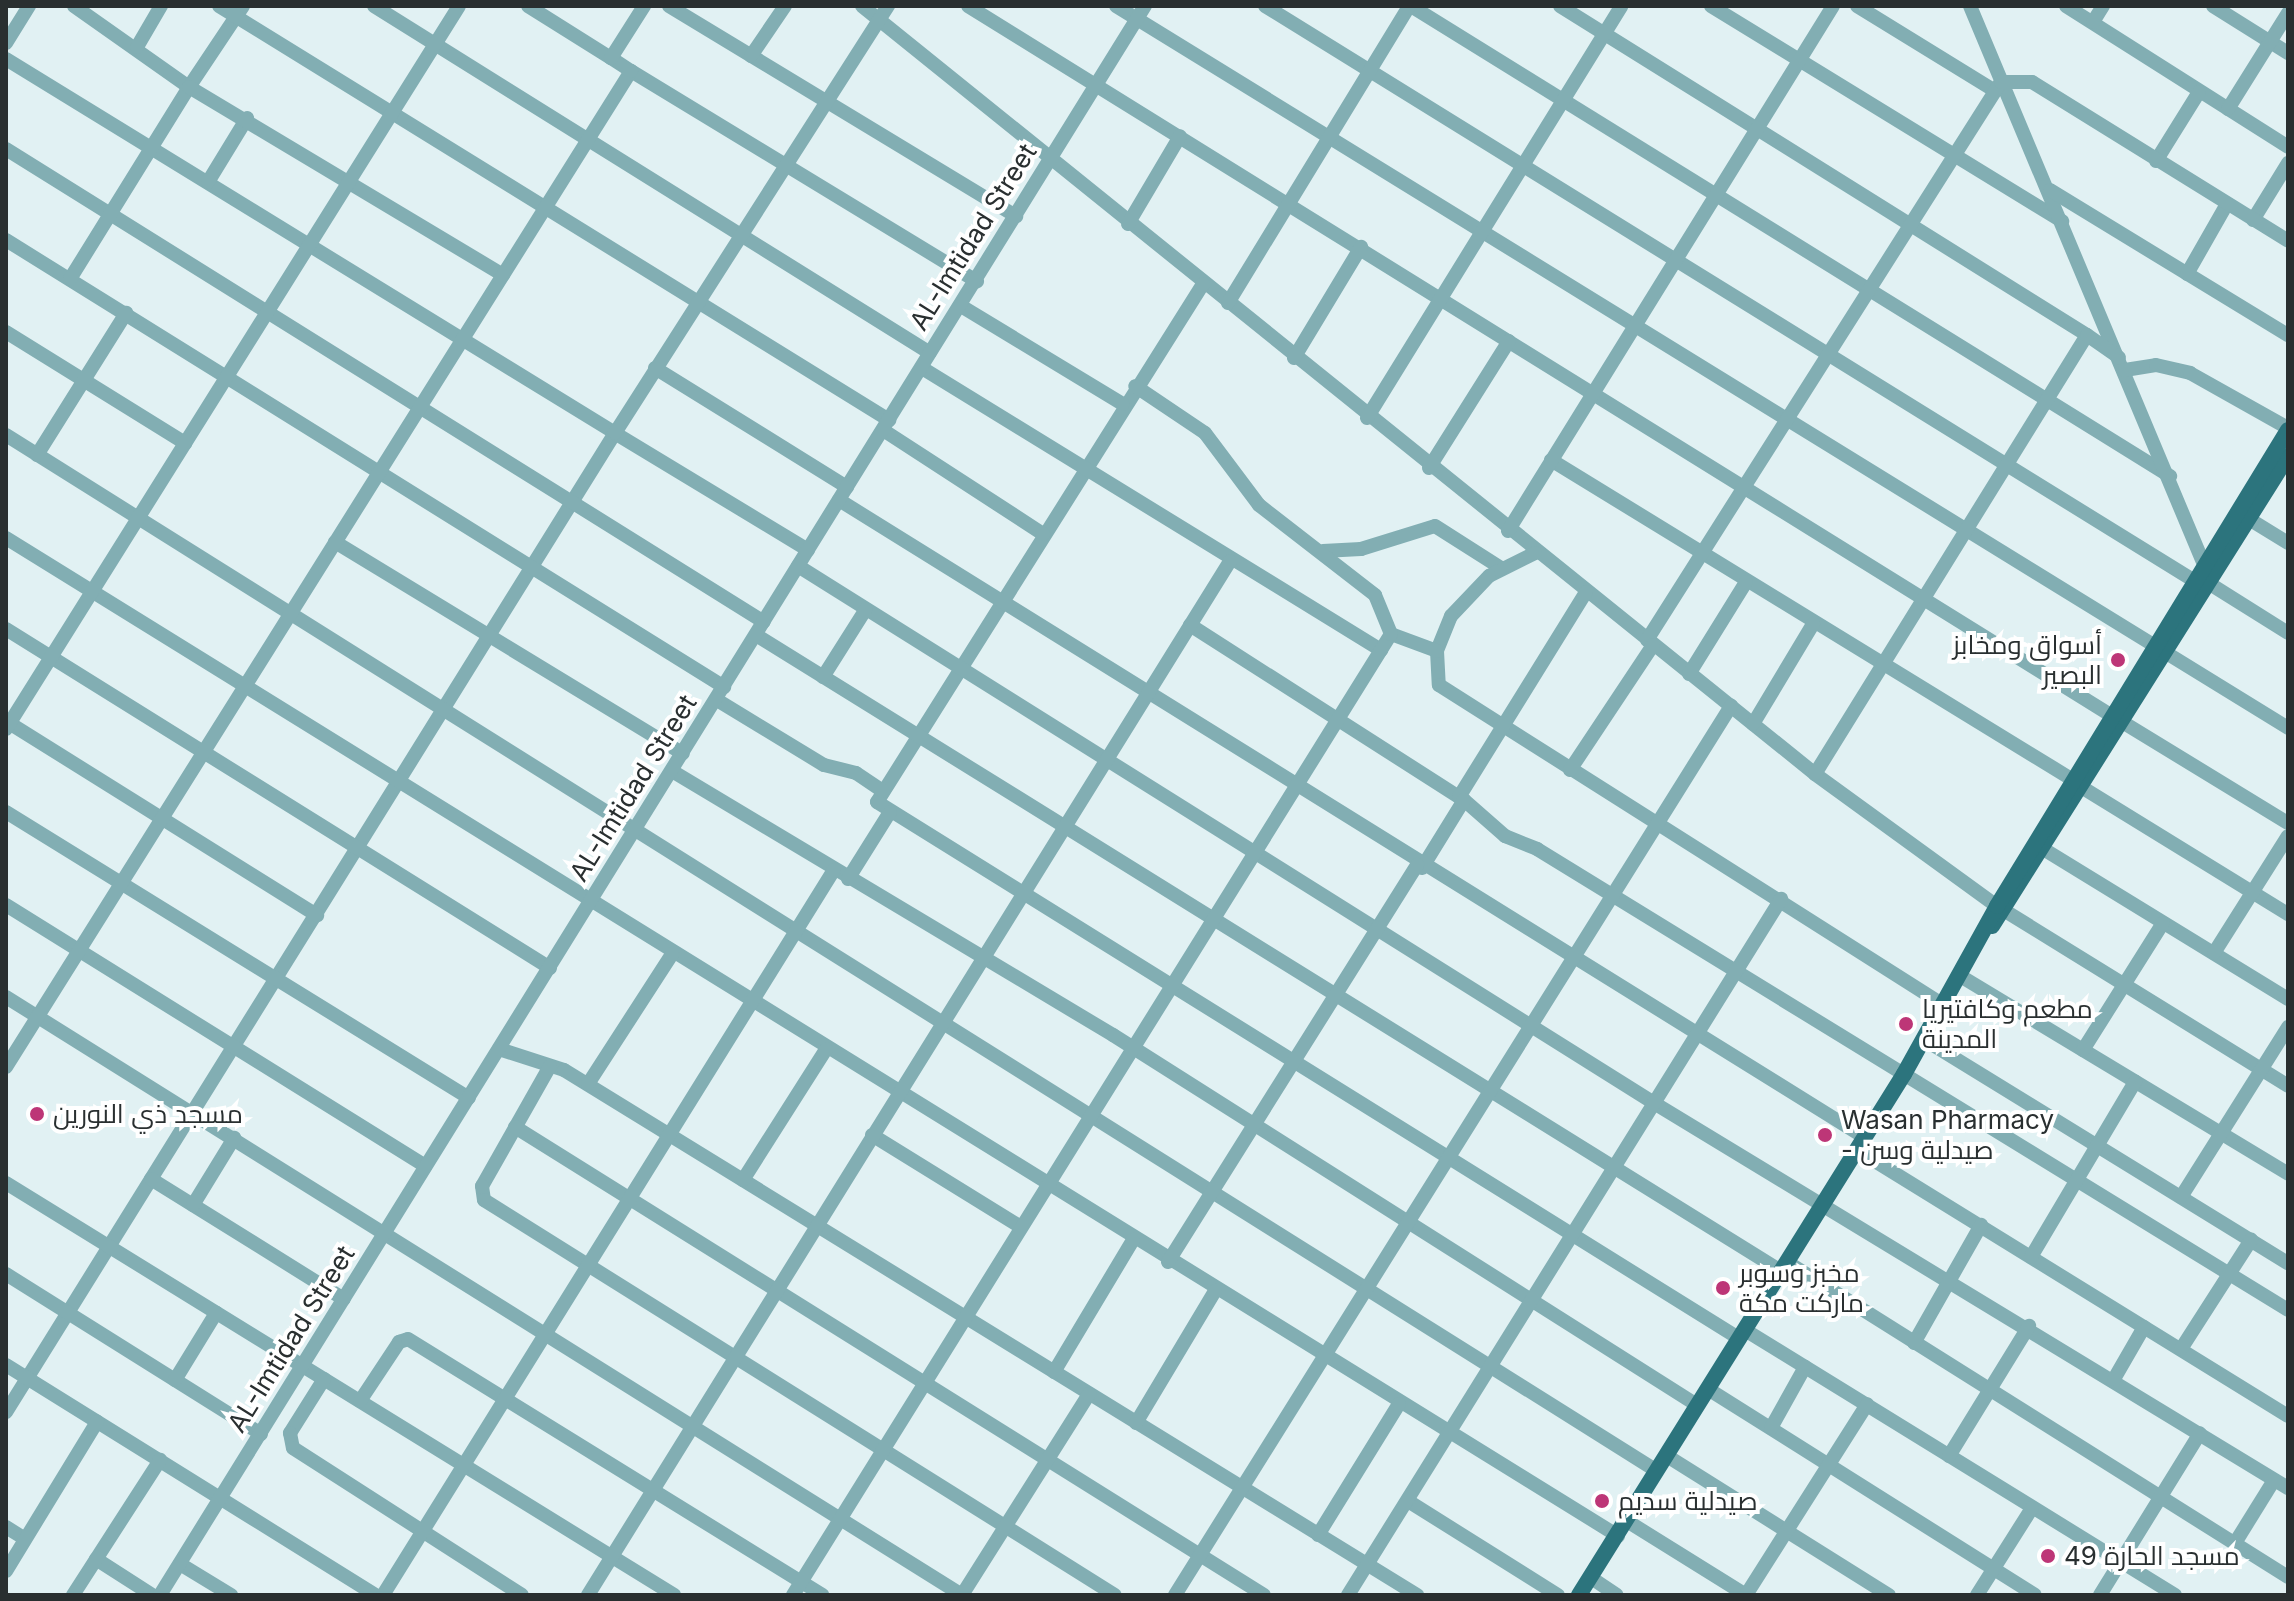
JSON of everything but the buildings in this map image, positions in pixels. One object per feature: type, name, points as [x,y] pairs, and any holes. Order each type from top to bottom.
[{"type":"main road","points":[[2203,583],[2205,567],[2288,429]]},
{"type":"main road","points":[[1579,1595],[1925,1040],[2118,719],[2203,583],[2249,519],[2288,456]]},
{"type":"main road","points":[[2002,909],[2045,850],[2078,784]]},
{"type":"street","points":[[6,43],[29,6]]},
{"type":"street","points":[[74,6],[137,47],[189,87],[247,118],[503,275]]},
{"type":"street","points":[[137,47],[161,6]]},
{"type":"street","points":[[219,6],[239,11],[391,114],[696,302],[886,425],[1043,534]]},
{"type":"street","points":[[374,6],[586,142],[930,353]]},
{"type":"street","points":[[317,915],[7,724],[139,519],[459,6]]},
{"type":"street","points":[[528,6],[784,168],[977,281]]},
{"type":"street","points":[[611,58],[644,6]]},
{"type":"street","points":[[669,6],[1016,216]]},
{"type":"street","points":[[751,56],[785,6]]},
{"type":"street","points":[[862,6],[1429,468],[1815,774],[2002,909],[2288,1086]]},
{"type":"street","points":[[6,1412],[696,302],[888,6]]},
{"type":"street","points":[[968,6],[1288,201],[1592,393],[2288,823]]},
{"type":"street","points":[[1116,6],[1141,12],[1327,136],[1634,329],[2288,728]]},
{"type":"street","points":[[1265,6],[2004,468],[2288,633]]},
{"type":"street","points":[[1228,303],[1327,136],[1410,6],[2170,476]]},
{"type":"street","points":[[1560,6],[1910,219],[2087,335],[2122,364],[2156,365],[2190,373],[2288,429]]},
{"type":"street","points":[[1367,418],[1621,6]]},
{"type":"street","points":[[1711,6],[2062,221]]},
{"type":"street","points":[[1508,531],[1833,6]]},
{"type":"street","points":[[1857,6],[1998,86],[2032,82],[2288,241]]},
{"type":"street","points":[[1970,6],[1998,86],[2050,190],[2205,567]]},
{"type":"street","points":[[2066,6],[2288,147]]},
{"type":"street","points":[[2093,22],[2103,6]]},
{"type":"street","points":[[2213,6],[2288,53]]},
{"type":"street","points":[[70,279],[151,146],[239,11]]},
{"type":"street","name":"AL-Imtidad Street","points":[[160,1595],[1141,12]]},
{"type":"street","points":[[2228,109],[2288,13]]},
{"type":"street","points":[[6,59],[808,550]]},
{"type":"street","points":[[6,1067],[631,71]]},
{"type":"street","points":[[1570,770],[1865,287],[1998,86]]},
{"type":"street","points":[[2156,161],[2199,92]]},
{"type":"street","points":[[208,182],[247,118]]},
{"type":"street","points":[[1128,224],[1180,136]]},
{"type":"street","points":[[6,149],[764,622]]},
{"type":"street","points":[[2253,220],[2288,163]]},
{"type":"street","points":[[2050,190],[2288,335]]},
{"type":"street","points":[[2187,274],[2227,204]]},
{"type":"street","points":[[1294,358],[1361,247]]},
{"type":"street","points":[[9,248],[70,279],[126,313],[378,475],[532,569],[824,765],[856,773],[883,791]]},
{"type":"street","points":[[1203,284],[1123,404],[877,802],[1444,1156],[1743,1335],[1867,1404],[2175,1595]]},
{"type":"street","points":[[961,306],[1123,404]]},
{"type":"street","points":[[37,455],[126,313]]},
{"type":"street","points":[[6,332],[185,443]]},
{"type":"street","points":[[1815,774],[2087,335]]},
{"type":"street","points":[[1429,468],[1509,341]]},
{"type":"street","points":[[655,368],[847,487]]},
{"type":"street","points":[[922,368],[1230,561],[1381,650]]},
{"type":"street","points":[[1135,386],[1205,433],[1259,505],[1323,551],[1375,595],[1391,634],[1437,651]]},
{"type":"street","points":[[6,435],[1209,1195],[1657,1471]]},
{"type":"street","points":[[1551,460],[2288,914]]},
{"type":"street","points":[[839,500],[1567,958],[1698,1035],[1981,1225],[2288,1416]]},
{"type":"street","points":[[2249,519],[2288,543]]},
{"type":"street","points":[[1323,551],[1361,549],[1435,526],[1501,568]]},
{"type":"street","points":[[6,538],[749,1003],[1447,1434],[1618,1536]]},
{"type":"street","points":[[335,542],[683,754]]},
{"type":"street","points":[[1535,553],[1501,568],[1451,616],[1437,651],[1439,685],[1653,824],[1781,899],[1945,1006]]},
{"type":"street","points":[[588,1595],[979,959],[1230,561]]},
{"type":"street","points":[[798,566],[1654,1103],[1952,1278],[2288,1488]]},
{"type":"street","points":[[1689,674],[1746,582]]},
{"type":"street","points":[[1168,1262],[1376,928],[1420,866],[1586,592]]},
{"type":"street","points":[[823,677],[866,609]]},
{"type":"street","points":[[1753,724],[1813,624]]},
{"type":"street","points":[[1190,625],[1462,798],[1505,836],[1609,892],[2288,1310]]},
{"type":"street","points":[[6,629],[550,968]]},
{"type":"street","points":[[797,1588],[1335,718],[1391,634]]},
{"type":"street","points":[[756,635],[1613,1167],[1914,1343],[2288,1577]]},
{"type":"street","points":[[1175,1595],[1526,1023],[1731,706]]},
{"type":"street","points":[[672,771],[1697,1405]]},
{"type":"street","points":[[6,812],[469,1098]]},
{"type":"street","points":[[848,879],[890,812]]},
{"type":"street","points":[[2214,953],[2288,836]]},
{"type":"street","points":[[2045,850],[2288,999]]},
{"type":"street","points":[[383,1595],[667,1133],[834,870]]},
{"type":"street","points":[[1348,1595],[1529,1299],[1781,899]]},
{"type":"street","points":[[6,905],[426,1166]]},
{"type":"street","points":[[2083,1050],[2163,923]]},
{"type":"street","points":[[588,1084],[672,954]]},
{"type":"street","points":[[1962,977],[2288,1174]]},
{"type":"street","points":[[6,997],[962,1595],[1089,1394]]},
{"type":"street","points":[[2181,1197],[2288,1027]]},
{"type":"street","points":[[1925,1040],[2288,1263]]},
{"type":"street","points":[[499,1049],[550,1066],[588,1084],[1417,1595]]},
{"type":"street","points":[[743,1180],[826,1049]]},
{"type":"street","points":[[550,1066],[480,1195],[733,1359],[1115,1595]]},
{"type":"street","points":[[2031,1257],[2135,1082]]},
{"type":"street","points":[[515,1127],[773,1294],[1049,1458],[1264,1595]]},
{"type":"street","points":[[872,1135],[1021,1227]]},
{"type":"street","points":[[193,1205],[234,1138]]},
{"type":"street","points":[[151,1179],[344,1299]]},
{"type":"street","points":[[6,1183],[674,1595]]},
{"type":"street","points":[[1914,1343],[1981,1225]]},
{"type":"street","points":[[1054,1372],[1133,1240]]},
{"type":"street","points":[[2181,1349],[2251,1240]]},
{"type":"street","points":[[6,1274],[261,1434]]},
{"type":"street","points":[[1136,1423],[1215,1291]]},
{"type":"street","points":[[175,1380],[216,1313]]},
{"type":"street","points":[[1949,1456],[2029,1326]]},
{"type":"street","points":[[2114,1379],[2144,1327]]},
{"type":"street","points":[[360,1401],[403,1338],[651,1491],[797,1588],[822,1595]]},
{"type":"street","points":[[6,1365],[376,1595]]},
{"type":"street","points":[[1771,1428],[1805,1367]]},
{"type":"street","points":[[324,1379],[288,1443],[522,1595]]},
{"type":"street","points":[[1708,1389],[2035,1595]]},
{"type":"street","points":[[1318,1535],[1399,1404]]},
{"type":"street","points":[[1627,1521],[1746,1595],[1867,1404]]},
{"type":"street","points":[[6,1571],[97,1422]]},
{"type":"street","points":[[2100,1595],[2200,1433]]},
{"type":"street","points":[[1667,1456],[1787,1531],[1869,1590],[1889,1595]]},
{"type":"street","points":[[73,1595],[160,1460]]},
{"type":"street","points":[[2235,1543],[2274,1480]]},
{"type":"street","points":[[1408,1501],[1558,1595]]},
{"type":"street","points":[[1977,1595],[2032,1508]]},
{"type":"street","points":[[6,1527],[25,1539]]},
{"type":"street","points":[[96,1559],[152,1595]]},
{"type":"street","points":[[180,1564],[231,1595]]},
{"type":"street","points":[[1590,1577],[1617,1595]]},
{"type":"place","name":"أسواق ومخابز البصير","points":[[2118,660]]},
{"type":"place","name":"مطعم وكافتيريا المدينة","points":[[1906,1024]]},
{"type":"place","name":"مسجد ذي النورين","points":[[37,1114]]},
{"type":"place","name":"Wasan Pharmacy - صيدلية وسن","points":[[1825,1135]]},
{"type":"place","name":"مخبز وسوبر ماركت مكة","points":[[1723,1288]]},
{"type":"place","name":"صيدلية سديم","points":[[1602,1501]]},
{"type":"place","name":"مسجد الحارة 49","points":[[2048,1556]]}]
